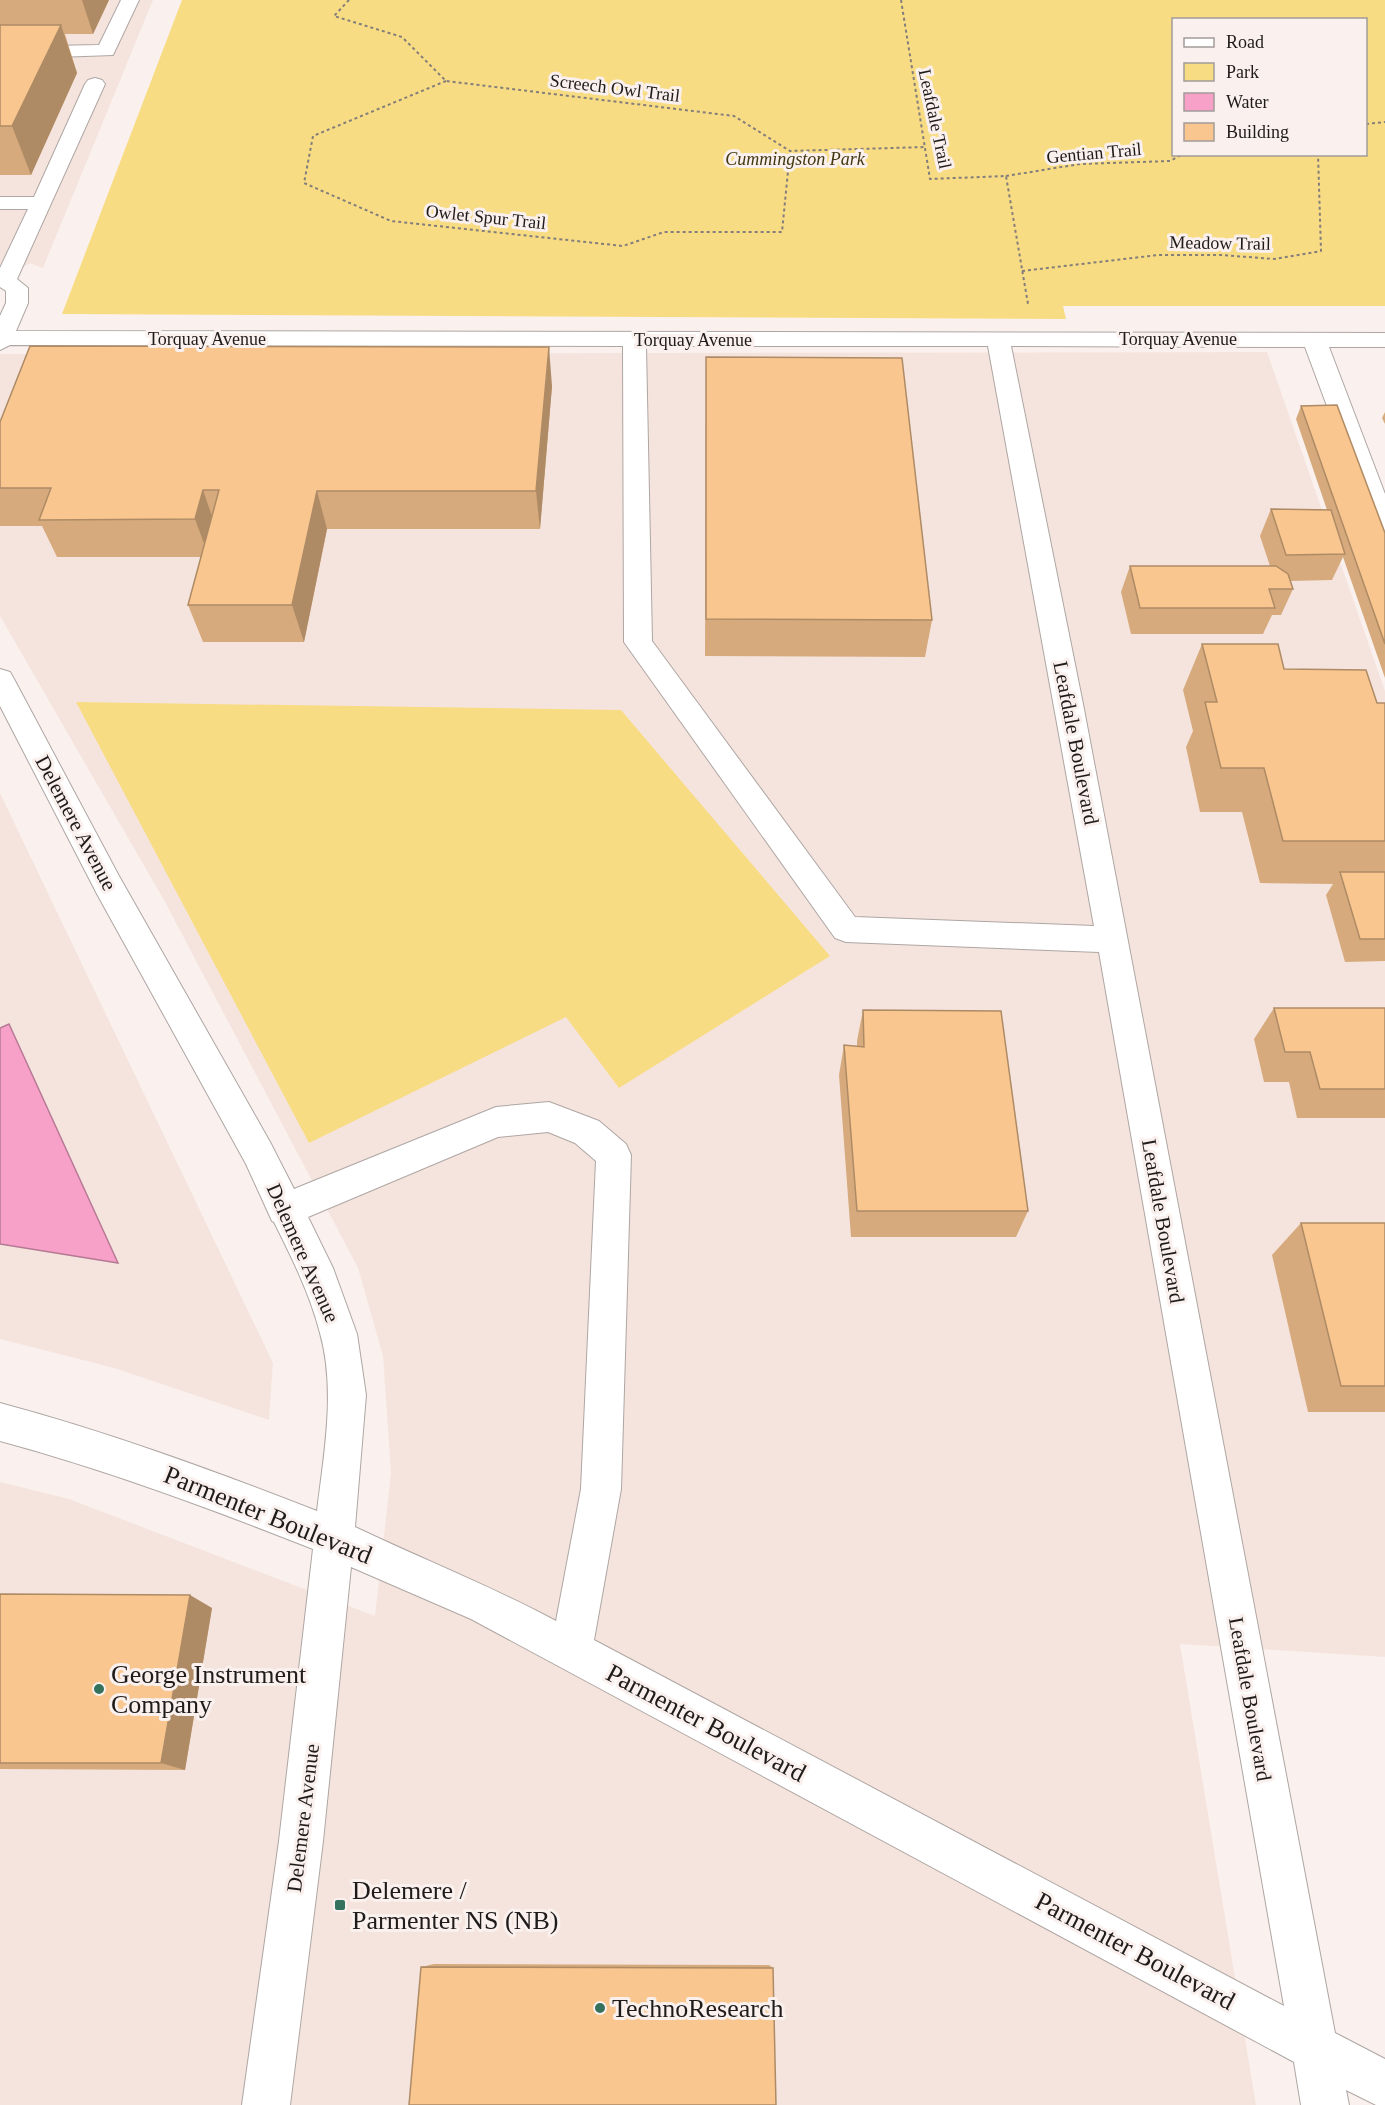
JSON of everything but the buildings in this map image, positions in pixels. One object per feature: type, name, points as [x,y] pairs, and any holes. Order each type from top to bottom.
[{"type":"street","points":[[0,53],[106,51],[130,0]]},
{"type":"street","points":[[1,340],[17,303],[17,288],[3,279],[42,203],[95,84]]},
{"type":"street","points":[[0,203],[42,203]]},
{"type":"street","name":"Torquay Avenue","points":[[1,340],[634,341],[998,338],[1385,340]]},
{"type":"street","name":"Leafdale Boulevard","points":[[998,338],[1112,940],[1324,2105]]},
{"type":"street","points":[[1314,339],[1385,527]]},
{"type":"street","points":[[634,341],[638,642],[846,929],[1112,940]]},
{"type":"street","name":"Delemere Avenue","points":[[0,679],[108,885],[258,1153],[284,1210],[315,1268],[339,1334],[347,1395],[301,1841],[267,2105]]},
{"type":"street","points":[[284,1210],[496,1122],[549,1118],[587,1132],[614,1155],[601,1489],[571,1652]]},
{"type":"street","name":"Parmenter Boulevard","points":[[0,1422],[77,1443],[179,1477],[333,1537],[403,1571],[485,1605],[1385,2085]]},
{"type":"path","points":[[349,0],[334,16],[402,37],[446,81]]},
{"type":"path","name":"Leafdale Trail","points":[[901,0],[930,179],[1006,176]]},
{"type":"path","name":"Owlet Spur Trail","points":[[446,81],[313,136],[304,183],[391,221],[623,246],[664,232],[782,232],[790,151]]},
{"type":"path","name":"Screech Owl Trail","points":[[446,81],[734,116],[790,151]]},
{"type":"path","points":[[1367,124],[1385,122]]},
{"type":"path","points":[[790,151],[926,147]]},
{"type":"path","name":"Gentian Trail","points":[[1006,176],[1080,164],[1170,161],[1179,156]]},
{"type":"path","name":"Meadow Trail","points":[[1022,271],[1158,255],[1221,255],[1275,259],[1321,251],[1318,156]]},
{"type":"path","points":[[1006,176],[1029,311]]},
{"type":"shaded area","points":[[0,0],[153,0],[43,268],[30,263],[6,279],[0,274]]},
{"type":"shaded area","points":[[1267,352],[1385,691],[1385,1657],[1180,1644],[1256,2105],[0,2105],[0,1482],[69,1499],[375,1616],[391,1473],[383,1356],[358,1268],[165,902],[0,616],[0,354]]},
{"type":"shaded area","points":[[0,793],[273,1363],[269,1420],[114,1368],[0,1339]]},
{"type":"green space","name":"Cummingston Park","points":[[182,0],[1385,0],[1385,306],[1063,306],[1066,319],[62,314]]},
{"type":"green space","points":[[76,702],[621,710],[830,956],[619,1088],[566,1017],[309,1143]]},
{"type":"water","points":[[9,1024],[118,1263],[0,1244],[0,1028]]},
{"type":"place","name":"George Instrument Company","points":[[99,1689]]},
{"type":"place","name":"Delemere / Parmenter NS (NB)","points":[[340,1905]]},
{"type":"place","name":"TechnoResearch","points":[[600,2008]]}]
